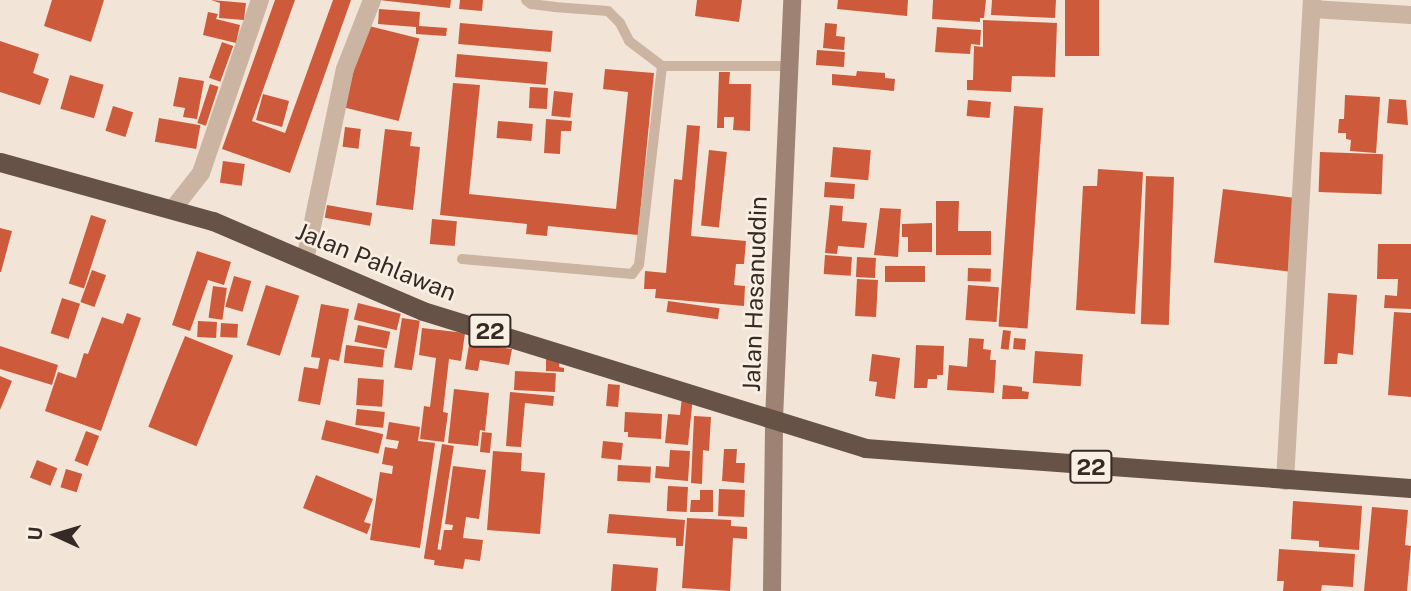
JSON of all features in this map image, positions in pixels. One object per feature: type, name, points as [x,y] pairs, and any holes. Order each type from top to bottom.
[{"type":"highway","name":"Jalan Pahlawan","points":[[0,162],[214,221],[423,311],[774,419]]},
{"type":"highway","name":"22","points":[[774,419],[865,448],[1285,481],[1411,488]]},
{"type":"main road","name":"Jalan Hasanuddin","points":[[772,591],[774,419],[792,0]]},
{"type":"street","points":[[179,212],[201,173],[260,0]]},
{"type":"street","points":[[305,260],[345,69],[372,0]]},
{"type":"street","points":[[1285,481],[1312,4],[1411,15]]},
{"type":"lane","points":[[526,0],[542,6],[608,11],[620,23],[629,41],[662,66],[789,66]]},
{"type":"lane","points":[[462,259],[625,275],[634,272],[639,265],[662,66]]},
{"type":"building","points":[[52,0],[104,0],[91,42],[44,26]]},
{"type":"building","points":[[211,0],[246,3],[244,20],[219,18],[220,3]]},
{"type":"building","points":[[275,0],[295,0],[252,121],[285,133],[333,0],[351,0],[290,173],[222,149]]},
{"type":"building","points":[[379,0],[451,0],[450,8]]},
{"type":"building","points":[[460,0],[483,0],[482,11],[459,9]]},
{"type":"building","points":[[697,0],[742,0],[739,22],[695,16]]},
{"type":"building","points":[[838,0],[908,0],[907,16],[837,9]]},
{"type":"building","points":[[933,0],[986,0],[984,18],[980,18],[980,22],[932,19]]},
{"type":"building","points":[[992,0],[1056,0],[1055,18],[991,15]]},
{"type":"building","points":[[1065,0],[1099,0],[1099,56],[1065,56]]},
{"type":"building","points":[[379,9],[420,12],[419,26],[447,28],[446,36],[416,34],[416,27],[378,24]]},
{"type":"building","points":[[208,12],[218,14],[216,19],[240,25],[236,43],[203,35]]},
{"type":"building","points":[[983,20],[1057,23],[1055,77],[1012,76],[1011,92],[967,90],[967,80],[973,80],[974,46],[983,47]]},
{"type":"building","points":[[460,23],[553,31],[551,52],[458,44]]},
{"type":"building","points":[[825,23],[837,24],[836,36],[845,37],[844,50],[823,48]]},
{"type":"building","points":[[365,25],[419,39],[399,121],[344,107]]},
{"type":"building","points":[[937,27],[981,30],[980,45],[971,44],[970,54],[935,52]]},
{"type":"building","points":[[0,41],[39,54],[33,73],[49,79],[40,105],[0,92]]},
{"type":"building","points":[[222,42],[233,46],[220,82],[209,78]]},
{"type":"building","points":[[817,50],[845,52],[844,67],[816,65]]},
{"type":"building","points":[[457,54],[548,62],[546,85],[455,77]]},
{"type":"building","points":[[605,69],[654,73],[638,235],[548,226],[547,236],[526,234],[527,224],[440,215],[453,83],[480,85],[469,194],[616,209],[628,92],[603,89]]},
{"type":"building","points":[[857,71],[885,73],[885,78],[895,79],[894,91],[832,85],[832,74],[856,76]]},
{"type":"building","points":[[719,72],[730,72],[729,84],[751,84],[750,131],[733,130],[734,117],[724,117],[724,128],[717,128]]},
{"type":"building","points":[[70,75],[104,85],[94,118],[60,109]]},
{"type":"building","points":[[179,77],[204,81],[197,119],[183,117],[185,108],[173,106]]},
{"type":"building","points":[[210,84],[219,87],[206,126],[197,123]]},
{"type":"building","points":[[530,87],[548,88],[547,109],[529,108]]},
{"type":"building","points":[[554,91],[573,93],[570,118],[551,116]]},
{"type":"building","points":[[263,94],[289,101],[282,127],[256,120]]},
{"type":"building","points":[[1345,95],[1380,97],[1376,153],[1350,151],[1351,140],[1346,139],[1346,133],[1338,133],[1339,119],[1344,119]]},
{"type":"building","points":[[1389,99],[1406,100],[1408,125],[1387,123]]},
{"type":"building","points":[[968,100],[991,102],[990,118],[967,116]]},
{"type":"building","points":[[113,106],[133,112],[125,137],[105,131]]},
{"type":"building","points":[[1014,106],[1043,108],[1028,328],[999,326]]},
{"type":"building","points":[[159,118],[200,125],[196,149],[155,142]]},
{"type":"building","points":[[546,119],[572,121],[571,131],[561,131],[560,154],[544,153]]},
{"type":"building","points":[[498,121],[533,124],[531,141],[497,138]]},
{"type":"building","points":[[687,125],[700,126],[691,236],[746,241],[744,264],[736,264],[734,285],[745,286],[744,306],[655,298],[656,289],[644,289],[645,271],[666,273],[674,179],[682,180]]},
{"type":"building","points":[[345,127],[361,129],[358,149],[343,147]]},
{"type":"building","points":[[385,129],[412,132],[410,146],[420,147],[413,210],[376,205]]},
{"type":"building","points":[[833,147],[871,150],[868,180],[830,177]]},
{"type":"building","points":[[709,150],[727,152],[719,227],[701,226]]},
{"type":"building","points":[[1320,152],[1383,154],[1382,194],[1319,192]]},
{"type":"building","points":[[223,161],[245,164],[242,186],[220,183]]},
{"type":"building","points":[[1098,169],[1143,172],[1135,314],[1076,310],[1083,186],[1097,186]]},
{"type":"building","points":[[1146,176],[1174,177],[1169,325],[1141,324]]},
{"type":"building","points":[[825,182],[855,184],[854,199],[824,197]]},
{"type":"building","points":[[1223,189],[1299,198],[1290,272],[1214,262]]},
{"type":"building","points":[[936,201],[959,201],[958,231],[991,231],[991,255],[936,255]]},
{"type":"building","points":[[327,205],[372,213],[370,226],[325,218]]},
{"type":"building","points":[[830,205],[843,206],[842,221],[867,223],[864,248],[838,246],[837,254],[825,253]]},
{"type":"building","points":[[880,208],[901,209],[898,257],[874,255]]},
{"type":"building","points":[[91,215],[106,220],[84,288],[69,283]]},
{"type":"building","points":[[432,219],[457,221],[455,246],[430,244]]},
{"type":"building","points":[[932,223],[932,252],[908,252],[908,237],[902,237],[902,224]]},
{"type":"building","points":[[0,228],[12,231],[1,272],[0,272]]},
{"type":"building","points":[[1378,244],[1411,244],[1411,309],[1384,308],[1385,295],[1397,296],[1398,279],[1377,279]]},
{"type":"building","points":[[197,251],[231,262],[224,285],[208,280],[190,331],[172,325]]},
{"type":"building","points":[[825,255],[852,257],[851,276],[824,274]]},
{"type":"building","points":[[857,257],[876,258],[875,278],[856,277]]},
{"type":"building","points":[[885,266],[925,266],[925,282],[885,282]]},
{"type":"building","points":[[968,268],[991,269],[991,282],[968,281]]},
{"type":"building","points":[[92,270],[106,275],[94,307],[80,302]]},
{"type":"building","points":[[234,276],[251,281],[242,312],[225,307]]},
{"type":"building","points":[[857,279],[878,280],[876,317],[855,316]]},
{"type":"building","points":[[266,285],[299,296],[280,356],[247,345]]},
{"type":"building","points":[[968,285],[999,287],[996,322],[966,320]]},
{"type":"building","points":[[213,286],[227,288],[222,320],[209,318]]},
{"type":"building","points":[[1328,293],[1357,295],[1353,355],[1338,353],[1337,364],[1324,364]]},
{"type":"building","points":[[62,298],[80,304],[69,339],[51,333]]},
{"type":"building","points":[[668,301],[719,308],[718,319],[666,312]]},
{"type":"building","points":[[358,303],[401,314],[397,330],[354,319]]},
{"type":"building","points":[[321,304],[349,309],[339,361],[329,359],[320,405],[298,401],[304,367],[318,369],[320,358],[311,357]]},
{"type":"building","points":[[1394,312],[1411,313],[1411,397],[1388,395]]},
{"type":"building","points":[[127,313],[141,318],[101,431],[45,411],[58,372],[76,378],[84,353],[88,354],[102,317],[123,324]]},
{"type":"building","points":[[402,318],[420,321],[412,370],[394,367]]},
{"type":"building","points":[[198,321],[217,322],[216,338],[197,337]]},
{"type":"building","points":[[221,323],[238,324],[237,338],[220,337]]},
{"type":"building","points":[[358,325],[390,332],[387,348],[354,342]]},
{"type":"building","points":[[422,328],[465,333],[461,361],[449,359],[443,412],[448,413],[444,442],[420,439],[424,406],[430,407],[436,358],[419,355]]},
{"type":"building","points":[[1003,330],[1011,331],[1009,350],[1001,349]]},
{"type":"building","points":[[471,333],[486,336],[485,345],[512,349],[509,365],[480,360],[478,371],[465,369]]},
{"type":"building","points":[[185,336],[233,355],[197,446],[148,427]]},
{"type":"building","points":[[969,338],[984,339],[983,349],[991,350],[990,360],[996,360],[994,393],[947,390],[949,365],[967,367]]},
{"type":"building","points":[[1014,338],[1026,339],[1025,350],[1013,349]]},
{"type":"building","points":[[346,345],[385,350],[383,368],[344,363]]},
{"type":"building","points":[[916,345],[944,346],[943,375],[937,375],[937,379],[928,379],[927,388],[914,388]]},
{"type":"building","points":[[0,346],[58,365],[52,385],[0,369]]},
{"type":"building","points":[[1035,351],[1083,354],[1081,386],[1033,383]]},
{"type":"building","points":[[872,354],[900,358],[895,399],[875,396],[877,382],[869,381]]},
{"type":"building","points":[[546,359],[560,359],[559,367],[564,368],[564,372],[546,371]]},
{"type":"building","points":[[515,371],[556,373],[555,392],[514,390]]},
{"type":"building","points":[[0,376],[12,381],[0,410]]},
{"type":"building","points":[[358,378],[384,380],[382,407],[356,405]]},
{"type":"building","points":[[608,384],[620,385],[618,407],[606,406]]},
{"type":"building","points":[[1003,385],[1022,387],[1022,391],[1029,392],[1028,399],[1002,399]]},
{"type":"building","points":[[454,389],[489,393],[485,431],[480,430],[478,446],[448,443]]},
{"type":"building","points":[[510,392],[554,396],[553,406],[525,403],[521,447],[506,446]]},
{"type":"building","points":[[682,396],[693,397],[688,445],[665,443],[668,414],[680,415]]},
{"type":"building","points":[[357,409],[385,412],[383,428],[355,425]]},
{"type":"building","points":[[625,412],[662,414],[661,439],[628,437],[628,432],[624,432]]},
{"type":"building","points":[[694,416],[711,417],[709,451],[703,450],[702,484],[691,483]]},
{"type":"building","points":[[326,420],[383,434],[378,454],[321,439]]},
{"type":"building","points":[[389,422],[420,427],[418,441],[435,443],[420,548],[370,540],[380,472],[392,474],[393,466],[382,464],[385,447],[397,449],[399,441],[386,439]]},
{"type":"building","points":[[86,431],[99,436],[88,466],[75,461]]},
{"type":"building","points":[[482,432],[492,433],[490,453],[480,452]]},
{"type":"building","points":[[603,441],[623,443],[621,460],[601,458]]},
{"type":"building","points":[[442,444],[454,446],[436,560],[424,559]]},
{"type":"building","points":[[724,449],[737,449],[736,463],[745,463],[744,483],[722,481]]},
{"type":"building","points":[[670,450],[690,451],[688,481],[655,478],[656,466],[669,467]]},
{"type":"building","points":[[493,451],[522,453],[521,471],[545,473],[540,534],[487,530]]},
{"type":"building","points":[[37,460],[57,468],[50,486],[30,478]]},
{"type":"building","points":[[618,465],[651,467],[650,483],[617,481]]},
{"type":"building","points":[[453,466],[486,470],[479,519],[466,517],[463,538],[483,540],[480,561],[465,559],[463,569],[434,565],[436,549],[441,550],[444,530],[452,530],[453,525],[445,524]]},
{"type":"building","points":[[66,469],[82,474],[77,492],[60,487]]},
{"type":"building","points":[[316,475],[373,499],[364,522],[371,524],[367,534],[303,508]]},
{"type":"building","points":[[668,486],[688,487],[687,512],[667,511]]},
{"type":"building","points":[[719,489],[745,490],[744,517],[718,516]]},
{"type":"building","points":[[700,490],[713,490],[713,512],[690,512],[691,500],[700,500]]},
{"type":"building","points":[[1293,501],[1362,506],[1359,550],[1319,547],[1319,541],[1291,539]]},
{"type":"building","points":[[1372,507],[1408,510],[1405,545],[1411,546],[1407,591],[1364,591]]},
{"type":"building","points":[[609,514],[685,520],[683,546],[676,546],[676,538],[607,533]]},
{"type":"building","points":[[687,518],[731,520],[731,526],[747,527],[747,539],[733,538],[730,591],[682,588]]},
{"type":"building","points":[[1279,549],[1355,554],[1353,587],[1322,585],[1321,591],[1283,591],[1284,581],[1277,581]]},
{"type":"building","points":[[613,564],[658,568],[656,591],[611,591]]}]
